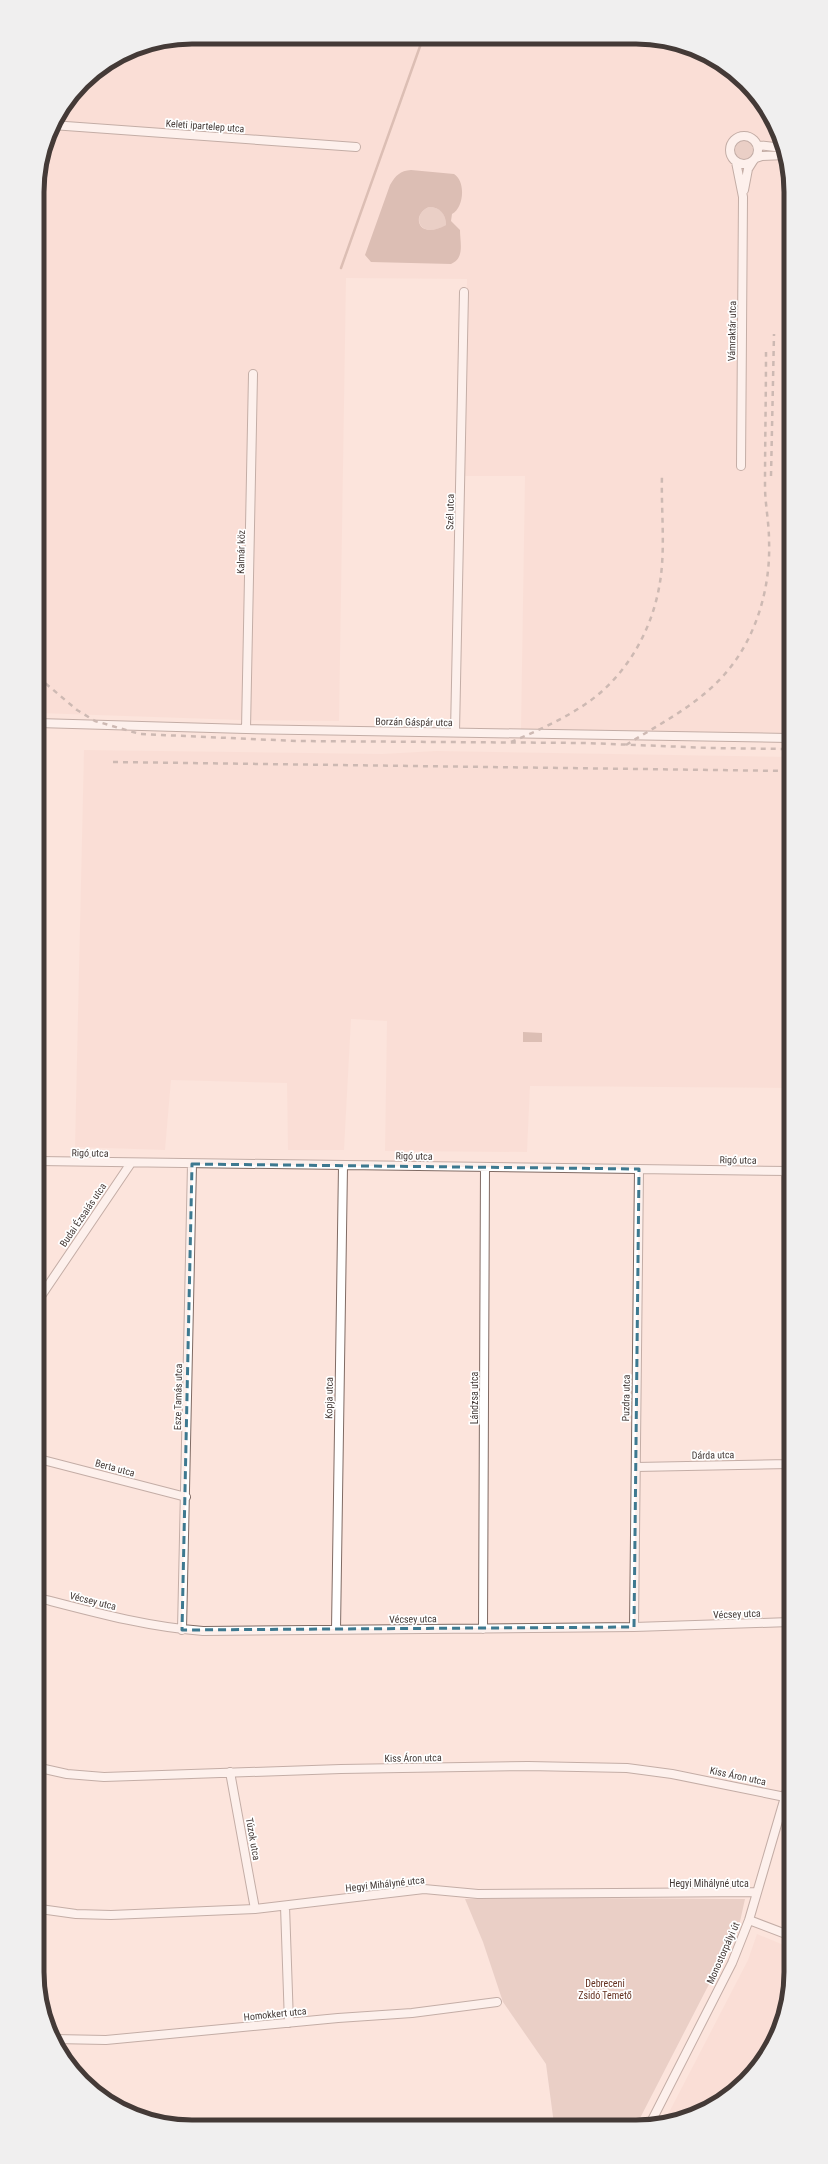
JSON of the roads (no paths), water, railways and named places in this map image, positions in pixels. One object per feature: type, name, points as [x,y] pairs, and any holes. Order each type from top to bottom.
[{"type":"street","name":"Keleti ipartelep utca","points":[[59,127],[356,147]]},
{"type":"street","points":[[777,147],[757,145],[747,136],[736,139],[730,148],[732,157],[736,162],[742,164],[762,156],[779,155]]},
{"type":"street","points":[[754,160],[757,145]]},
{"type":"street","name":"Vámraktár utca","points":[[741,466],[743,197],[748,169],[754,160]]},
{"type":"street","name":"Vámraktár utca","points":[[736,162],[743,197]]},
{"type":"street","name":"Szél utca","points":[[455,732],[464,292]]},
{"type":"street","name":"Kalmár köz","points":[[246,729],[253,374]]},
{"type":"street","name":"Borzán Gáspár utca","points":[[44,723],[246,729],[784,738]]},
{"type":"street","name":"Rigó utca","points":[[44,1162],[784,1171]]},
{"type":"street","name":"Budai Ézsaiás utca","points":[[44,1292],[131,1163]]},
{"type":"street","name":"Esze Tamás utca","points":[[182,1630],[192,1164]]},
{"type":"street","name":"Kopja utca","points":[[336,1630],[342,1166]]},
{"type":"street","name":"Lándzsa utca","points":[[483,1629],[485,1167]]},
{"type":"street","name":"Puzdra utca","points":[[634,1627],[639,1169]]},
{"type":"street","name":"Berta utca","points":[[44,1460],[186,1497]]},
{"type":"street","name":"Dárda utca","points":[[636,1467],[784,1464]]},
{"type":"street","name":"Vécsey utca","points":[[44,1599],[101,1615],[182,1630],[203,1631],[634,1627],[784,1622]]},
{"type":"street","name":"Kiss Áron utca","points":[[44,1769],[67,1774],[104,1777],[230,1772],[528,1766],[627,1768],[672,1774],[784,1797]]},
{"type":"street","name":"Túzok utca","points":[[230,1772],[255,1909]]},
{"type":"street","name":"Monostorpályi út","points":[[652,2119],[732,1962],[749,1920],[784,1800]]},
{"type":"street","name":"Hegyi Mihályné utca","points":[[44,1910],[76,1914],[111,1915],[255,1909],[424,1889],[478,1894],[757,1892]]},
{"type":"street","points":[[285,1906],[289,2023]]},
{"type":"street","points":[[749,1920],[784,1933]]},
{"type":"street","name":"Homokkert utca","points":[[61,2040],[106,2040],[412,2013],[497,2002]]},
{"type":"waterway","points":[[341,268],[421,44]]},
{"type":"railway","points":[[771,476],[774,334]]},
{"type":"railway","points":[[626,745],[690,705],[713,686],[735,661],[753,629],[764,594],[769,558],[769,533],[765,486],[766,352]]},
{"type":"railway","points":[[511,742],[560,719],[587,703],[615,678],[638,647],[653,612],[661,575],[663,550],[662,475]]},
{"type":"railway","points":[[44,682],[77,710],[95,721],[140,734],[296,741],[586,743],[710,748],[784,749]]},
{"type":"railway","points":[[113,762],[784,771]]},
{"type":"park label","name":"Debreceni Zsidó Temető","points":[[605,1988]]}]
